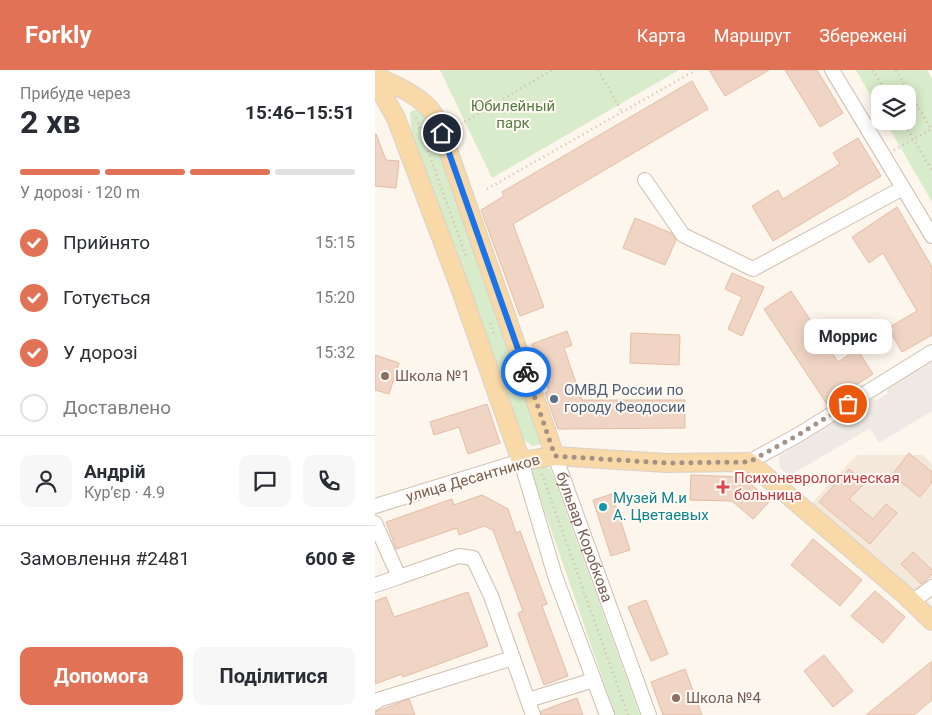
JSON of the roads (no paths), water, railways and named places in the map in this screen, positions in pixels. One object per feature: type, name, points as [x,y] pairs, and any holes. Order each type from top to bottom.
[{"type":"main road","name":"бульвар Коробкова","points":[[375,76],[394,84],[416,97],[434,114],[555,456]]},
{"type":"main road","points":[[375,81],[396,118],[459,285],[521,461]]},
{"type":"main road","name":"улица Десантников","points":[[521,461],[555,456],[666,463],[749,462]]},
{"type":"main road","points":[[749,462],[932,621]]},
{"type":"street","points":[[832,70],[932,236]]},
{"type":"street","points":[[645,180],[683,235],[753,269],[903,188]]},
{"type":"street","name":"улица Десантников","points":[[749,462],[798,435],[932,352]]},
{"type":"street","name":"бульвар Коробкова","points":[[555,456],[649,715]]},
{"type":"street","points":[[521,461],[555,576],[607,715]]},
{"type":"street","name":"улица Десантников","points":[[375,506],[521,461]]},
{"type":"street","points":[[375,522],[399,577]]},
{"type":"street","points":[[375,585],[459,556],[473,558],[491,596],[533,715]]},
{"type":"street","points":[[912,602],[932,587]]},
{"type":"street","points":[[375,703],[378,700],[513,658]]},
{"type":"street","points":[[528,700],[594,680]]},
{"type":"place","name":"Школа №1","points":[[385,376]]},
{"type":"place","name":"ОМВД России по городу Феодосии","points":[[554,399]]},
{"type":"place","name":"Моррис","points":[[848,404]]},
{"type":"place","name":"Психоневрологическая больница","points":[[723,487]]},
{"type":"place","name":"Музей М.и А. Цветаевых","points":[[603,507]]},
{"type":"place","name":"Школа №4","points":[[676,698]]},
{"type":"park label","name":"Юбилейный парк","points":[[513,114]]}]
